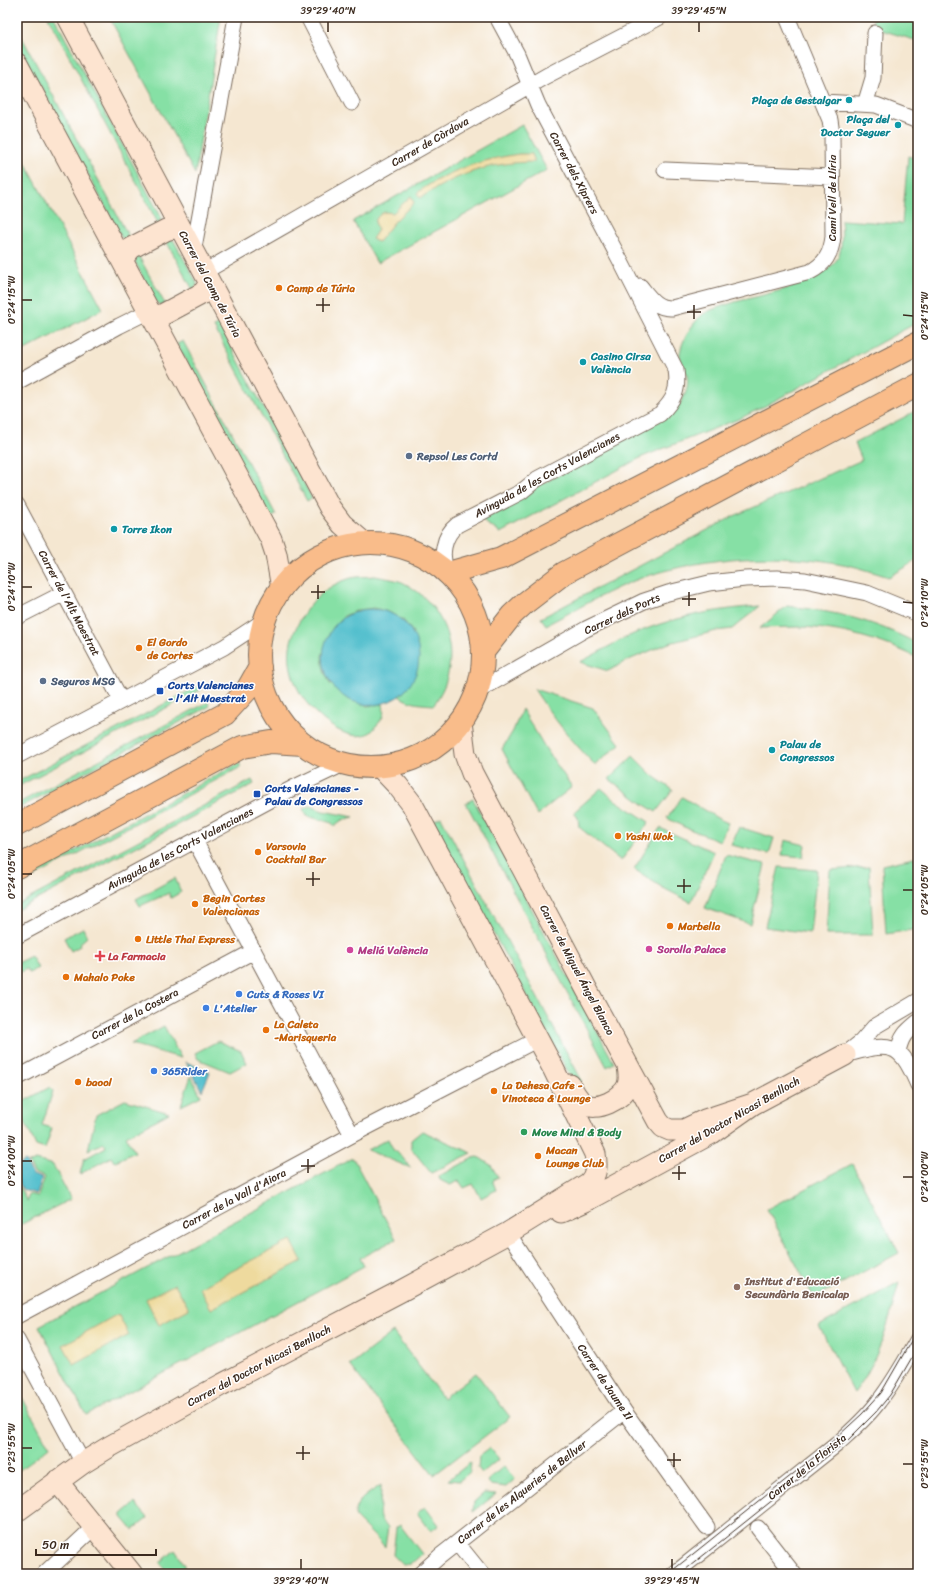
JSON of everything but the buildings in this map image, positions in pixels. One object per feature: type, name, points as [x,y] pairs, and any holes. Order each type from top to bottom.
[{"type":"main road","points":[[448,573],[505,556],[918,343]]},
{"type":"main road","points":[[483,652],[512,616],[525,603],[564,572],[918,385]]},
{"type":"main road","points":[[364,543],[383,543],[412,551],[448,573],[461,587],[479,622],[483,652],[478,691],[461,722],[440,744],[422,755],[405,762],[380,767],[343,764],[324,756],[303,744],[284,725],[274,710],[266,693],[260,667],[261,636],[265,620],[274,600],[282,588],[301,567],[319,556],[338,548],[364,543]]},
{"type":"main road","points":[[17,825],[225,714],[247,690],[260,667]]},
{"type":"main road","points":[[17,867],[242,747],[270,742],[303,744]]},
{"type":"street","name":"Carrer del Camp de Túria","points":[[68,17],[330,508],[342,524],[364,543]]},
{"type":"street","points":[[193,252],[236,17]]},
{"type":"street","points":[[308,17],[352,103]]},
{"type":"street","name":"Carrer dels Xiprers","points":[[486,17],[508,59],[530,85]]},
{"type":"street","name":"Carrer dels Xiprers","points":[[497,17],[517,54],[538,105],[676,370],[678,380],[676,392]]},
{"type":"street","name":"Carrer de Còrdova","points":[[207,278],[530,85],[660,17]]},
{"type":"street","name":"Camí Vell de Llíria","points":[[661,307],[672,308],[810,272],[818,268],[829,254],[833,242],[832,134],[830,120],[787,17]]},
{"type":"street","points":[[869,101],[873,78],[875,33]]},
{"type":"street","points":[[17,64],[152,315],[169,351],[271,539],[276,554],[282,588]]},
{"type":"street","points":[[823,102],[869,101],[918,120]]},
{"type":"street","points":[[665,170],[832,178]]},
{"type":"street","points":[[122,259],[130,248],[166,230],[172,228],[180,229]]},
{"type":"street","name":"Carrer dels Xiprers","points":[[620,260],[653,302],[661,307]]},
{"type":"street","points":[[17,382],[139,316],[162,315],[203,293],[207,278]]},
{"type":"street","name":"Avinguda de les Corts Valencianes","points":[[448,573],[444,565],[443,553],[449,532],[456,525],[521,492],[537,479],[660,414],[669,405],[676,392]]},
{"type":"street","name":"Carrer de l'Alt Maestrat","points":[[17,505],[121,700]]},
{"type":"street","name":"Carrer dels Ports","points":[[478,691],[586,629],[644,601],[668,593],[709,583],[745,579],[777,578],[805,580],[867,593],[918,614]]},
{"type":"street","points":[[17,617],[64,593]]},
{"type":"street","points":[[17,756],[224,647],[265,620]]},
{"type":"street","name":"Carrer de Miguel Ángel Blanco","points":[[461,722],[465,754],[472,773],[658,1121],[663,1127],[670,1130],[684,1130],[705,1120],[754,1104]]},
{"type":"street","name":"Avinguda de les Corts Valencianes","points":[[17,936],[293,788],[343,764]]},
{"type":"street","points":[[380,767],[398,786],[415,808],[554,1068],[564,1075],[578,1099],[582,1103],[589,1106],[601,1105],[623,1093],[628,1086],[628,1066]]},
{"type":"street","points":[[195,841],[352,1135]]},
{"type":"street","name":"Carrer de la Costera","points":[[17,1078],[254,950]]},
{"type":"street","name":"Carrer del Doctor Nicasi Benlloch","points":[[508,1233],[590,1199],[712,1133],[754,1104],[845,1055],[861,1042],[874,1027],[918,1001]]},
{"type":"street","points":[[898,1052],[900,1041],[903,1036],[918,1022]]},
{"type":"street","name":"Carrer de la Vall d'Aiora","points":[[17,1316],[352,1135],[538,1039]]},
{"type":"street","points":[[845,1055],[880,1048],[890,1048],[898,1052],[906,1060],[918,1085]]},
{"type":"street","name":"Carrer del Doctor Nicasi Benlloch","points":[[17,1511],[83,1463],[221,1385],[508,1233],[589,1182],[593,1178],[597,1162],[595,1154],[554,1068]]},
{"type":"street","name":"Carrer de Jaume II","points":[[508,1233],[624,1411],[707,1527]]},
{"type":"street","name":"Carrer de la Florista","points":[[674,1574],[836,1445],[855,1428],[888,1389],[918,1338]]},
{"type":"street","points":[[17,1340],[83,1463]]},
{"type":"street","name":"Carrer de les Alqueries de Bellver","points":[[420,1574],[439,1557],[624,1411]]},
{"type":"street","points":[[57,1481],[132,1574]]},
{"type":"street","points":[[44,1574],[94,1527]]},
{"type":"street","points":[[758,1528],[794,1574]]},
{"type":"street","points":[[457,1543],[482,1574]]},
{"type":"green space","points":[[48,17],[54,17],[159,213],[161,217],[159,225]]},
{"type":"green space","points":[[109,17],[221,17],[195,174]]},
{"type":"green space","points":[[874,17],[918,17],[918,41],[871,27]]},
{"type":"green space","points":[[17,28],[130,239],[124,240],[122,238],[17,42]]},
{"type":"green space","points":[[522,125],[547,170],[377,263],[353,221]]},
{"type":"green space","points":[[17,147],[103,309],[17,354]]},
{"type":"green space","points":[[908,156],[918,159],[918,322],[765,406],[741,418],[642,457],[500,533],[479,518],[672,414],[679,406],[686,392],[688,381],[681,361],[681,348],[691,328],[704,314],[735,302],[775,292],[805,282],[830,268],[839,255],[842,240],[841,220],[902,224]]},
{"type":"green space","points":[[170,238],[174,241],[196,281],[197,285],[193,290],[165,239]]},
{"type":"green space","points":[[137,253],[165,304],[160,305],[156,302],[135,262]]},
{"type":"green space","points":[[219,324],[312,498],[307,501],[214,327]]},
{"type":"green space","points":[[183,341],[276,515],[270,518],[177,344]]},
{"type":"green space","points":[[918,410],[918,560],[889,577],[848,565],[797,558],[771,557],[720,560],[694,564],[644,577],[606,593],[546,625],[541,618],[734,516],[862,460],[855,443]]},
{"type":"green space","points":[[375,576],[402,582],[414,589],[435,610],[447,635],[450,649],[450,663],[445,684],[434,705],[407,701],[399,696],[407,689],[413,632],[403,620],[389,612],[374,608],[358,610],[344,616],[333,627],[322,656],[324,671],[330,684],[367,706],[383,704],[384,708],[382,719],[373,730],[358,736],[347,734],[327,723],[309,706],[298,689],[294,679],[290,664],[290,648],[292,637],[303,615],[313,601],[325,590],[351,578]]},
{"type":"green space","points":[[760,606],[732,629],[716,631],[669,643],[631,659],[608,671],[580,662],[637,632],[660,624],[702,613]]},
{"type":"green space","points":[[787,606],[839,614],[886,629],[918,644],[918,658],[890,646],[860,636],[830,630],[800,627],[760,628]]},
{"type":"green space","points":[[200,685],[202,689],[17,787],[17,782]]},
{"type":"green space","points":[[534,689],[593,708],[620,744],[595,765],[578,747]]},
{"type":"green space","points":[[208,702],[210,706],[17,809],[17,804]]},
{"type":"green space","points":[[522,709],[546,749],[572,787],[537,815],[502,749],[513,731]]},
{"type":"green space","points":[[633,756],[653,776],[673,790],[656,812],[609,779]]},
{"type":"green space","points":[[239,763],[241,767],[17,886],[17,882]]},
{"type":"green space","points":[[252,780],[254,784],[17,910],[17,905]]},
{"type":"green space","points":[[601,788],[615,800],[649,822],[621,861],[579,827],[578,818],[574,812]]},
{"type":"green space","points":[[682,797],[728,823],[720,841],[684,827],[667,818]]},
{"type":"green space","points":[[473,799],[614,1063],[607,1067],[466,803]]},
{"type":"green space","points":[[310,806],[323,811],[354,817],[342,820],[334,826],[332,823],[307,816],[303,809]]},
{"type":"green space","points":[[441,817],[582,1081],[575,1085],[433,821]]},
{"type":"green space","points":[[739,827],[774,838],[769,854],[731,845]]},
{"type":"green space","points":[[660,828],[714,852],[691,902],[663,888],[634,869]]},
{"type":"green space","points":[[785,840],[805,845],[803,857],[782,855]]},
{"type":"green space","points":[[726,855],[765,865],[750,924],[705,908]]},
{"type":"green space","points":[[918,857],[918,929],[886,934],[882,865]]},
{"type":"green space","points":[[779,867],[817,870],[810,933],[765,927]]},
{"type":"green space","points":[[869,867],[873,935],[826,935],[830,870]]},
{"type":"green space","points":[[175,878],[181,892],[171,898],[169,893],[140,906],[136,899]]},
{"type":"green space","points":[[83,928],[87,937],[79,944],[80,946],[71,951],[64,938]]},
{"type":"green space","points":[[31,956],[38,968],[29,973],[27,969],[17,973],[17,963]]},
{"type":"green space","points":[[164,1026],[181,1058],[131,1044]]},
{"type":"green space","points":[[218,1041],[241,1051],[247,1063],[230,1072],[198,1059],[195,1053]]},
{"type":"green space","points":[[191,1076],[201,1096],[181,1106]]},
{"type":"green space","points":[[50,1087],[53,1091],[42,1125],[52,1128],[45,1149],[36,1146],[17,1105]]},
{"type":"green space","points":[[125,1100],[169,1113],[126,1136],[135,1152],[114,1162],[111,1157],[80,1174],[84,1159],[106,1147],[104,1143],[88,1150],[96,1115]]},
{"type":"green space","points":[[422,1131],[472,1153],[431,1173],[411,1148],[411,1140]]},
{"type":"green space","points":[[388,1139],[394,1151],[397,1151],[411,1168],[367,1150]]},
{"type":"green space","points":[[477,1157],[491,1165],[498,1177],[494,1179],[493,1182],[496,1190],[481,1198],[473,1184],[464,1188],[459,1181],[450,1185],[440,1180],[439,1177],[441,1175]]},
{"type":"green space","points":[[353,1158],[396,1239],[360,1258],[364,1266],[86,1415],[39,1326]]},
{"type":"green space","points":[[36,1160],[53,1165],[71,1199],[22,1224],[17,1229],[17,1189],[19,1187],[27,1201],[29,1194],[38,1196],[45,1177],[34,1173],[29,1163]]},
{"type":"green space","points":[[852,1164],[899,1253],[814,1298],[767,1209]]},
{"type":"green space","points":[[899,1282],[887,1326],[877,1354],[863,1381],[854,1393],[819,1326]]},
{"type":"green space","points":[[393,1332],[443,1398],[476,1373],[510,1417],[434,1475],[350,1365]]},
{"type":"green space","points":[[17,1388],[49,1447],[17,1472]]},
{"type":"green space","points":[[490,1448],[499,1459],[482,1473],[478,1468],[479,1456]]},
{"type":"green space","points":[[471,1462],[470,1472],[459,1481],[448,1480]]},
{"type":"green space","points":[[504,1466],[515,1479],[506,1487],[491,1485],[487,1481]]},
{"type":"green space","points":[[381,1485],[380,1518],[388,1527],[385,1547],[356,1518],[355,1512],[356,1507],[362,1499]]},
{"type":"green space","points":[[484,1493],[496,1494],[473,1512],[474,1502]]},
{"type":"green space","points":[[135,1503],[148,1518],[133,1530],[122,1517],[122,1514]]},
{"type":"green space","points":[[425,1507],[439,1525],[431,1531],[417,1513]]},
{"type":"green space","points":[[400,1525],[422,1554],[411,1564],[403,1565],[393,1555],[396,1528]]},
{"type":"green space","points":[[175,1550],[185,1565],[185,1568],[178,1574],[169,1574],[160,1563]]},
{"type":"sand","points":[[519,154],[532,154],[535,162],[503,164],[488,167],[461,176],[420,198],[417,193],[441,178],[465,167],[491,159]]},
{"type":"sand","points":[[411,196],[414,203],[395,221],[378,242],[372,239],[378,230],[375,224],[376,219],[385,212],[393,213]]},
{"type":"sand","points":[[291,1240],[302,1261],[211,1309],[200,1288]]},
{"type":"sand","points":[[175,1284],[189,1309],[159,1325],[146,1299]]},
{"type":"sand","points":[[118,1314],[129,1335],[74,1365],[63,1345]]},
{"type":"water","points":[[371,609],[389,612],[405,623],[416,639],[419,657],[416,675],[405,691],[389,702],[371,705],[353,702],[337,691],[326,675],[323,657],[326,639],[337,623],[353,612]]},
{"type":"water","points":[[186,1062],[210,1072],[202,1091]]},
{"type":"water","points":[[25,1161],[33,1175],[42,1178],[37,1194],[23,1190],[17,1179],[17,1166]]},
{"type":"tram line","points":[[668,1574],[823,1450],[862,1414],[881,1393],[918,1329]]},
{"type":"tram line","points":[[680,1574],[848,1440],[876,1412],[890,1395],[918,1347]]},
{"type":"place","name":"Plaça de Gestalgar","points":[[849,100]]},
{"type":"place","name":"Plaça del Doctor Seguer","points":[[898,125]]},
{"type":"place","name":"Camp de Túria","points":[[279,288]]},
{"type":"place","name":"Casino Cirsa València","points":[[583,362]]},
{"type":"place","name":"Repsol Les Cortd","points":[[409,456]]},
{"type":"place","name":"Torre Ikon","points":[[114,529]]},
{"type":"place","name":"El Gordo de Cortes","points":[[139,648]]},
{"type":"place","name":"Seguros MSG","points":[[43,681]]},
{"type":"place","name":"Corts Valencianes - l'Alt Maestrat","points":[[160,691]]},
{"type":"place","name":"Palau de Congressos","points":[[772,750]]},
{"type":"place","name":"Corts Valencianes - Palau de Congressos","points":[[257,794]]},
{"type":"place","name":"Yashi Wok","points":[[618,836]]},
{"type":"place","name":"Varsovia Cocktail Bar","points":[[258,852]]},
{"type":"place","name":"Begin Cortes Valencianas","points":[[195,904]]},
{"type":"place","name":"Marbella","points":[[670,926]]},
{"type":"place","name":"Little Thai Express","points":[[138,939]]},
{"type":"place","name":"Sorolla Palace","points":[[649,949]]},
{"type":"place","name":"Meliá València","points":[[350,950]]},
{"type":"place","name":"La Farmacia","points":[[100,956]]},
{"type":"place","name":"Mahalo Poke","points":[[66,977]]},
{"type":"place","name":"Cuts & Roses VI","points":[[239,994]]},
{"type":"place","name":"L'Atelier","points":[[206,1008]]},
{"type":"place","name":"La Caleta -Marisqueria","points":[[266,1030]]},
{"type":"place","name":"365Rider","points":[[154,1071]]},
{"type":"place","name":"baool","points":[[78,1082]]},
{"type":"place","name":"La Dehesa Cafe - Vinoteca & Lounge","points":[[494,1091]]},
{"type":"place","name":"Move Mind & Body","points":[[524,1132]]},
{"type":"place","name":"Macan Lounge Club","points":[[538,1156]]},
{"type":"place","name":"Institut d'Educació Secundària Benicalap","points":[[737,1287]]}]
